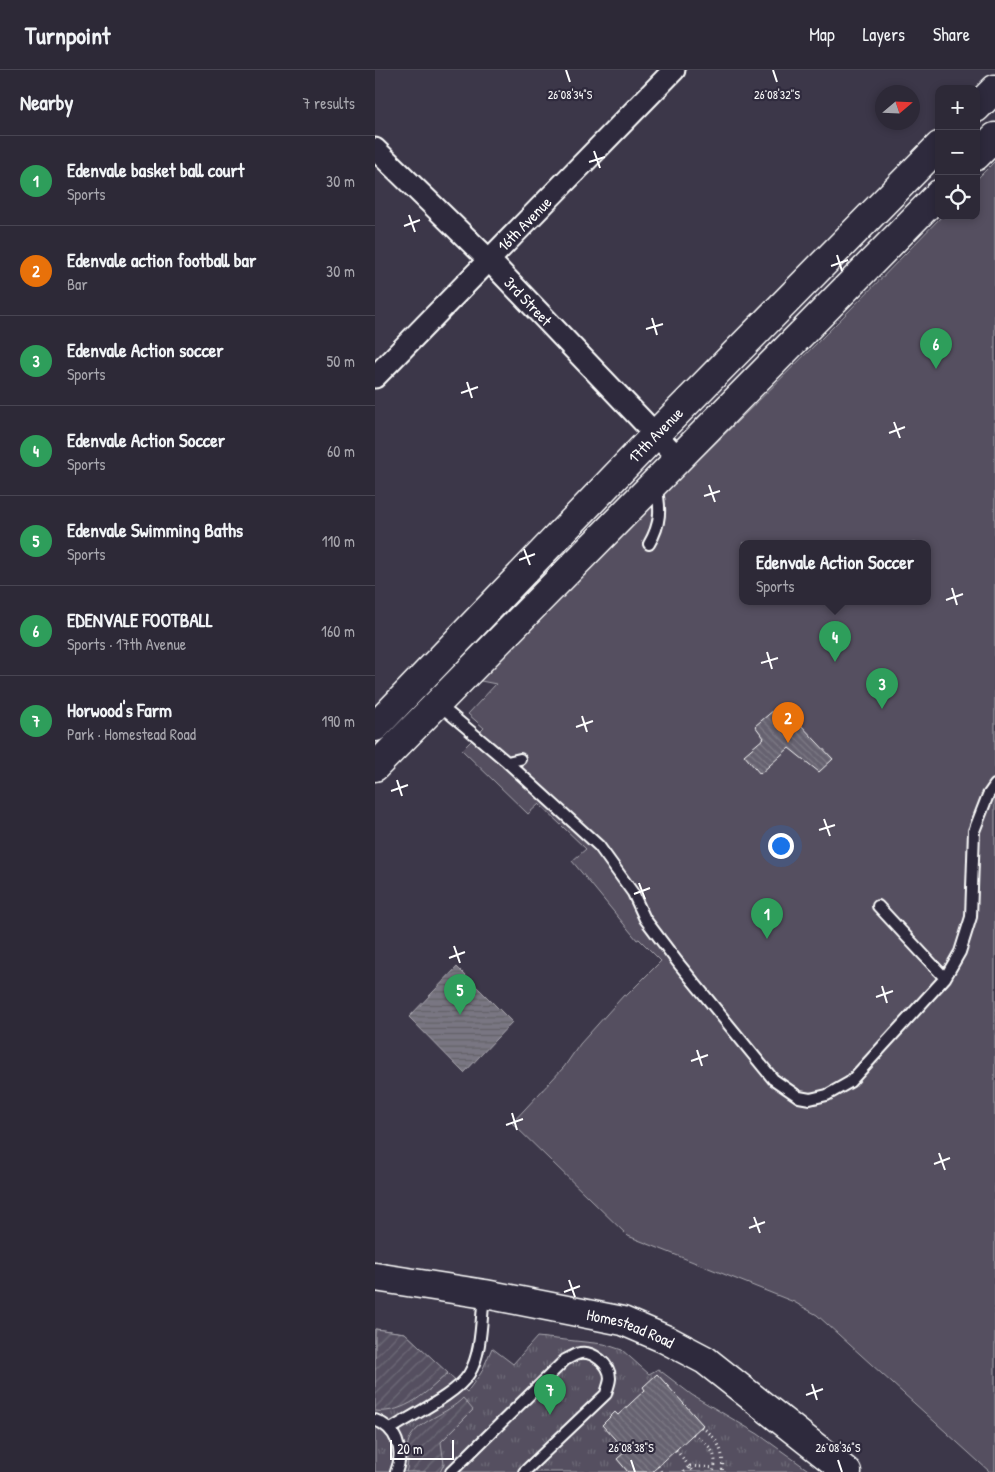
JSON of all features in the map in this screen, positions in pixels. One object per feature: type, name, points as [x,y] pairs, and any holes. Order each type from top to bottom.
[{"type":"main road","points":[[980,104],[995,89]]},
{"type":"main road","points":[[980,152],[995,137]]},
{"type":"main road","name":"17th Avenue","points":[[375,767],[428,693],[656,434],[935,150]]},
{"type":"main road","name":"17th Avenue","points":[[375,727],[428,693],[655,483],[935,198]]},
{"type":"main road","name":"Homestead Road","points":[[375,1277],[485,1294],[623,1321],[665,1339],[705,1360],[847,1472]]},
{"type":"street","name":"16th Avenue","points":[[375,377],[674,70]]},
{"type":"street","name":"3rd Street","points":[[375,149],[489,260],[678,458]]},
{"type":"lane","points":[[649,544],[655,534],[660,512],[655,483]]},
{"type":"lane","points":[[428,693],[599,846],[633,893],[645,919],[679,964],[773,1078],[794,1094],[810,1099],[839,1090],[867,1065],[945,978],[960,952],[971,917],[974,832],[988,795],[995,785]]},
{"type":"lane","points":[[507,762],[520,759]]},
{"type":"lane","points":[[878,906],[945,978]]},
{"type":"lane","points":[[391,1428],[455,1390],[469,1374],[477,1350],[485,1294]]},
{"type":"lane","points":[[451,1472],[565,1360],[578,1353],[594,1355],[603,1362],[608,1371],[610,1378],[606,1394],[524,1472]]},
{"type":"lane","points":[[375,1420],[391,1428],[397,1440],[400,1453],[396,1472]]},
{"type":"path","points":[[701,1427],[715,1438],[721,1448],[723,1459],[722,1472]]},
{"type":"path","points":[[689,1466],[714,1470],[712,1450],[706,1442],[693,1434]]},
{"type":"path","points":[[676,1450],[694,1472]]},
{"type":"path","points":[[658,1466],[661,1472]]},
{"type":"path","points":[[684,1472],[689,1466]]},
{"type":"path","points":[[689,1466],[689,1472]]},
{"type":"green space","points":[[995,161],[995,1472],[990,1472],[817,1315],[794,1302],[628,1236],[512,1123],[564,1067],[580,1044],[624,995],[626,996],[661,961],[639,939],[637,940],[572,861],[586,849],[539,804],[528,814],[462,750],[484,728],[468,714],[496,684],[476,680],[938,220],[980,220],[980,176]]},
{"type":"green space","points":[[375,1329],[405,1333],[467,1392],[481,1373],[492,1348],[513,1364],[537,1337],[604,1344],[622,1350],[649,1374],[658,1369],[692,1395],[758,1434],[811,1472],[375,1472]]},
{"type":"green space","points":[[375,1329],[405,1333],[448,1373],[424,1394],[406,1405],[386,1411],[375,1411]]},
{"type":"green space","points":[[463,1398],[473,1410],[441,1442],[444,1464],[440,1472],[406,1472],[408,1464],[407,1448],[413,1433],[426,1422],[457,1404]]},
{"type":"shaded area","points":[[457,967],[512,1022],[464,1073],[409,1017]]},
{"type":"building","points":[[781,704],[833,759],[819,772],[789,748],[760,774],[744,755],[764,738],[755,726]]},
{"type":"building","points":[[657,1374],[703,1425],[652,1472],[628,1472],[617,1459],[626,1451],[602,1425],[615,1412],[618,1415],[645,1390],[643,1387]]},
{"type":"place","name":"EDENVALE FOOTBALL","points":[[936,369]]},
{"type":"place","name":"Edenvale Action Soccer","points":[[835,662]]},
{"type":"place","name":"Edenvale Action soccer","points":[[882,709]]},
{"type":"place","name":"Edenvale action football bar","points":[[788,743]]},
{"type":"place","name":"Edenvale basket ball court","points":[[767,939]]},
{"type":"place","name":"Edenvale Swimming Baths","points":[[460,1015]]},
{"type":"place","name":"Horwood's Farm","points":[[550,1415]]}]
